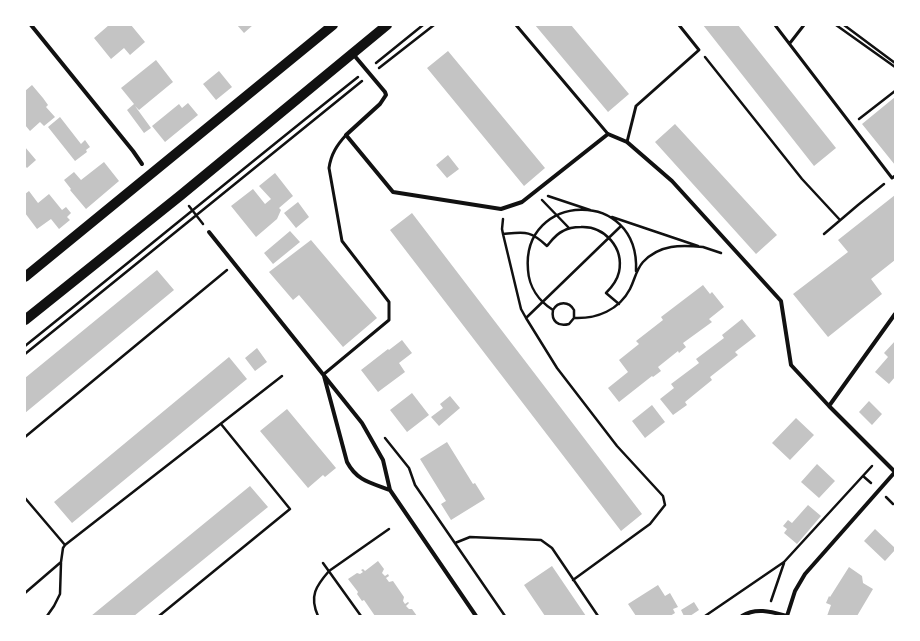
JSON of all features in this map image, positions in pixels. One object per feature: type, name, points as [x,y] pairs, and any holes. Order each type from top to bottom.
[{"type":"main road","points":[[25,277],[333,25]]},
{"type":"main road","points":[[25,320],[181,195],[387,25]]},
{"type":"street","points":[[31,25],[142,164]]},
{"type":"street","points":[[352,54],[385,92],[385,98],[346,135],[393,192],[501,209],[522,202],[608,134],[627,142],[672,181],[781,301],[791,365],[879,458],[895,472],[805,574],[795,592],[787,616],[767,611],[748,612],[742,616]]},
{"type":"street","points":[[209,232],[362,423],[383,460],[390,490],[476,616]]},
{"type":"street","points":[[829,406],[895,314]]},
{"type":"street","points":[[324,374],[347,462],[352,472],[360,479],[390,490]]},
{"type":"lane","points":[[516,25],[608,134]]},
{"type":"lane","points":[[627,142],[636,106],[699,50],[679,25]]},
{"type":"lane","points":[[775,25],[851,126],[894,177]]},
{"type":"lane","points":[[790,43],[804,25]]},
{"type":"lane","points":[[324,374],[389,320],[389,302],[342,241],[329,168],[336,146],[346,135]]},
{"type":"path","points":[[25,346],[259,155],[423,25]]},
{"type":"path","points":[[25,354],[370,74],[434,25]]},
{"type":"path","points":[[836,25],[895,67]]},
{"type":"path","points":[[844,25],[895,63]]},
{"type":"path","points":[[699,50],[802,179],[840,220]]},
{"type":"path","points":[[851,126],[895,91]]},
{"type":"path","points":[[824,234],[894,177]]},
{"type":"path","points":[[542,194],[727,255]]},
{"type":"path","points":[[539,196],[569,228]]},
{"type":"path","points":[[553,310],[543,302],[534,291],[528,272],[528,253],[535,235],[556,215],[576,210],[590,210]]},
{"type":"path","points":[[574,318],[593,317],[612,310],[619,304],[630,289],[636,271],[637,261],[632,242],[621,226],[605,214]]},
{"type":"path","points":[[504,218],[502,229],[503,234],[522,309],[526,318],[557,368],[617,446],[663,496],[665,505],[650,524],[573,580]]},
{"type":"path","points":[[526,318],[621,226]]},
{"type":"path","points":[[503,234],[525,233],[535,235],[547,246],[556,235],[569,228],[593,228],[601,231],[614,245],[618,252],[620,267],[616,280],[606,293],[619,304]]},
{"type":"path","points":[[636,271],[647,258],[663,249],[680,245],[703,247]]},
{"type":"path","points":[[25,437],[235,264]]},
{"type":"path","points":[[559,304],[568,304],[574,310],[574,318],[569,324],[560,325],[553,318],[553,310],[559,304]]},
{"type":"path","points":[[47,616],[60,594],[63,548],[282,376]]},
{"type":"path","points":[[161,615],[290,509],[221,424]]},
{"type":"path","points":[[705,616],[784,562],[879,458]]},
{"type":"path","points":[[25,498],[65,546]]},
{"type":"path","points":[[318,616],[314,603],[316,587],[329,571],[389,529]]},
{"type":"path","points":[[505,616],[455,543],[470,536],[541,540],[552,548],[598,616]]},
{"type":"path","points":[[25,593],[61,562]]},
{"type":"path","points":[[767,611],[784,562]]},
{"type":"path","points":[[323,563],[361,616]]},
{"type":"building","points":[[109,25],[131,25],[145,42],[130,55],[124,48],[111,59],[94,38]]},
{"type":"building","points":[[237,25],[253,25],[244,33]]},
{"type":"building","points":[[535,25],[571,25],[629,94],[608,112]]},
{"type":"building","points":[[703,25],[738,25],[836,148],[814,166]]},
{"type":"building","points":[[448,51],[545,168],[524,186],[427,68]]},
{"type":"building","points":[[156,60],[173,82],[139,110],[135,106],[151,128],[144,133],[127,110],[134,104],[121,88]]},
{"type":"building","points":[[219,71],[232,87],[216,100],[203,84]]},
{"type":"building","points":[[32,85],[48,105],[46,107],[55,117],[44,126],[40,122],[30,131],[25,125],[25,91]]},
{"type":"building","points":[[895,97],[895,165],[862,124]]},
{"type":"building","points":[[188,103],[198,115],[165,142],[152,126],[179,104],[182,108]]},
{"type":"building","points":[[60,117],[81,144],[85,140],[90,147],[86,150],[87,152],[75,161],[48,127]]},
{"type":"building","points":[[675,124],[777,235],[756,254],[655,142]]},
{"type":"building","points":[[25,147],[36,160],[27,168],[25,166]]},
{"type":"building","points":[[448,155],[459,169],[447,178],[436,165]]},
{"type":"building","points":[[104,162],[119,181],[86,209],[70,190],[71,189],[64,180],[74,172],[81,180]]},
{"type":"building","points":[[275,173],[293,196],[279,208],[281,210],[277,219],[256,237],[231,206],[253,189],[265,204],[271,199],[259,186]]},
{"type":"building","points":[[29,191],[38,203],[49,194],[62,210],[66,207],[71,213],[67,217],[70,220],[59,229],[51,219],[37,229],[25,213],[25,194]]},
{"type":"building","points":[[895,195],[895,260],[871,279],[882,294],[828,337],[793,294],[848,252],[838,240]]},
{"type":"building","points":[[298,202],[309,217],[296,228],[284,213]]},
{"type":"building","points":[[412,213],[642,514],[621,531],[390,230]]},
{"type":"building","points":[[290,231],[300,242],[273,264],[264,253]]},
{"type":"building","points":[[311,240],[377,318],[343,347],[299,295],[293,300],[269,272]]},
{"type":"building","points":[[157,270],[174,290],[25,413],[25,378]]},
{"type":"building","points":[[703,285],[710,294],[712,292],[724,307],[709,319],[712,322],[683,343],[686,347],[679,353],[678,351],[658,367],[661,371],[653,377],[652,376],[619,402],[608,388],[628,372],[619,360],[639,344],[636,341],[663,320],[661,317]]},
{"type":"building","points":[[742,319],[756,336],[735,352],[738,355],[710,377],[712,380],[685,402],[687,405],[673,415],[660,399],[674,388],[671,384],[699,363],[696,359],[724,338],[722,335]]},
{"type":"building","points":[[402,340],[412,353],[399,363],[405,372],[378,392],[361,370]]},
{"type":"building","points":[[895,341],[895,377],[889,384],[875,372],[888,357],[884,353]]},
{"type":"building","points":[[257,348],[267,362],[255,371],[245,358]]},
{"type":"building","points":[[229,357],[247,379],[72,523],[54,502]]},
{"type":"building","points":[[412,393],[429,415],[407,432],[390,410]]},
{"type":"building","points":[[450,396],[460,408],[439,426],[431,417],[443,408],[440,404]]},
{"type":"building","points":[[869,401],[882,414],[872,425],[859,412]]},
{"type":"building","points":[[652,405],[665,422],[645,438],[632,421]]},
{"type":"building","points":[[287,409],[336,468],[325,477],[323,475],[308,488],[260,431]]},
{"type":"building","points":[[796,418],[814,435],[790,460],[772,443]]},
{"type":"building","points":[[447,442],[473,484],[475,483],[485,499],[451,520],[441,504],[446,501],[420,459]]},
{"type":"building","points":[[817,464],[835,481],[819,498],[801,482]]},
{"type":"building","points":[[250,486],[268,507],[134,616],[91,616]]},
{"type":"building","points":[[808,505],[821,516],[797,544],[784,533],[787,529],[783,526],[788,520],[792,523]]},
{"type":"building","points":[[875,529],[895,548],[895,550],[885,561],[864,541]]},
{"type":"building","points":[[378,561],[384,569],[382,573],[385,576],[388,574],[389,576],[386,578],[389,582],[393,581],[404,597],[403,601],[405,604],[408,602],[409,603],[406,606],[409,609],[412,609],[417,616],[375,616],[364,600],[362,601],[357,594],[358,592],[348,579],[357,573],[360,574],[363,572],[361,570],[363,569],[365,571]]},
{"type":"building","points":[[552,566],[586,616],[545,616],[524,585]]},
{"type":"building","points":[[849,567],[862,576],[863,583],[873,589],[857,616],[827,616],[831,605],[826,603],[829,596],[830,597]]},
{"type":"building","points":[[658,585],[665,596],[670,593],[678,607],[673,609],[675,613],[670,616],[636,616],[628,604]]},
{"type":"building","points":[[694,602],[699,610],[690,616],[684,616],[681,610]]}]
